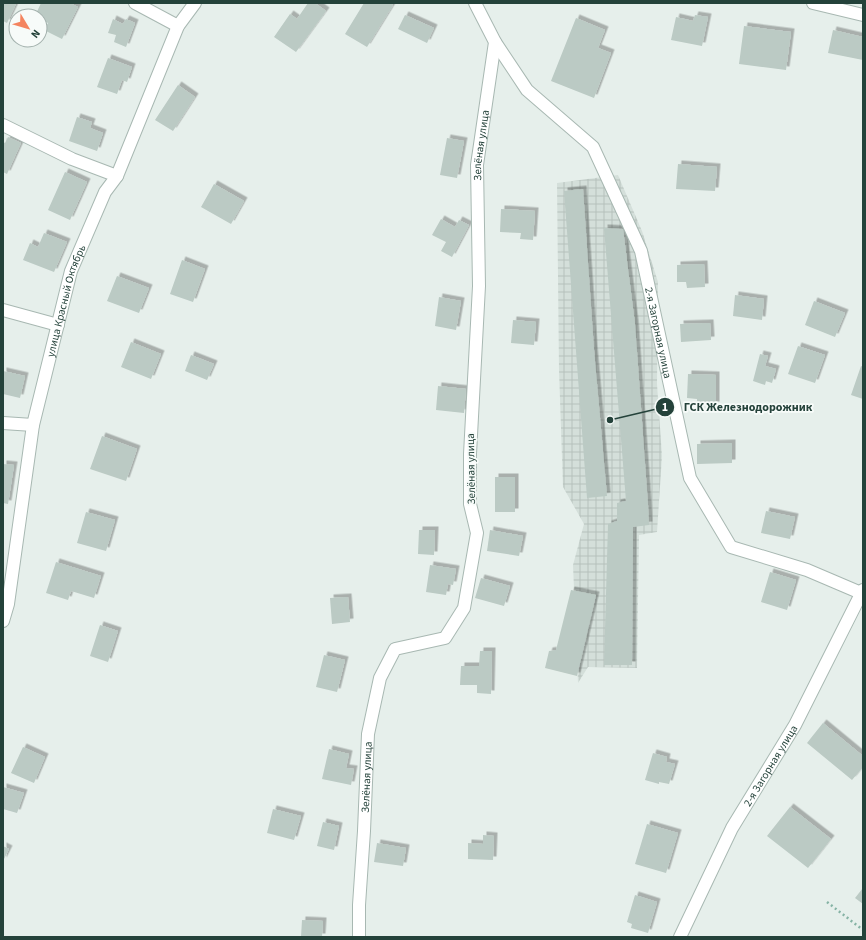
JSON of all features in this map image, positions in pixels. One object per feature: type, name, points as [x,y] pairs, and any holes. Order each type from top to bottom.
[{"type":"street","points":[[135,3],[178,26]]},
{"type":"street","name":"улица Красный Октябрь","points":[[3,621],[8,604],[33,425],[71,271],[106,192],[117,176],[178,26],[195,3]]},
{"type":"street","points":[[475,3],[495,42]]},
{"type":"street","points":[[813,3],[863,15]]},
{"type":"street","name":"2-я Загорная улица","points":[[495,42],[527,90],[593,147],[641,250],[690,478],[732,547],[807,570],[862,592],[795,725],[732,828],[680,937]]},
{"type":"street","name":"Зелёная улица","points":[[359,937],[359,905],[368,734],[380,678],[395,649],[445,638],[464,608],[478,533],[470,504],[470,454],[479,286],[477,165],[495,42]]},
{"type":"street","points":[[3,125],[72,159],[117,176]]},
{"type":"street","points":[[3,310],[58,325]]},
{"type":"street","points":[[3,423],[33,425]]},
{"type":"path","points":[[827,902],[863,930]]},
{"type":"shaded area","points":[[618,175],[642,231],[658,282],[657,384],[662,456],[657,532],[639,535],[637,668],[588,667],[578,683],[573,565],[584,524],[563,487],[559,370],[557,183]]},
{"type":"building","points":[[3,3],[16,4],[14,8],[8,8],[7,23],[3,21]]},
{"type":"building","points":[[41,3],[70,3],[78,7],[62,39],[48,32],[48,8],[39,8]]},
{"type":"building","points":[[308,3],[315,3],[326,11],[296,52],[274,37],[290,14],[297,19]]},
{"type":"building","points":[[364,3],[390,3],[393,5],[367,47],[345,34]]},
{"type":"building","points":[[405,15],[434,28],[427,43],[398,29]]},
{"type":"building","points":[[695,15],[708,17],[702,46],[671,40],[676,17],[693,21]]},
{"type":"building","points":[[576,18],[605,30],[598,48],[611,53],[594,98],[551,81]]},
{"type":"building","points":[[113,19],[123,24],[126,19],[135,23],[126,47],[114,42],[116,35],[108,33]]},
{"type":"building","points":[[744,26],[791,32],[786,70],[739,64]]},
{"type":"building","points":[[833,30],[863,37],[863,60],[828,53]]},
{"type":"building","points":[[108,58],[132,67],[127,82],[122,80],[117,94],[97,87]]},
{"type":"building","points":[[178,85],[195,97],[173,131],[155,120]]},
{"type":"building","points":[[77,117],[92,122],[90,128],[103,133],[97,151],[69,141]]},
{"type":"building","points":[[8,137],[21,143],[7,174],[3,172],[3,142],[5,143]]},
{"type":"building","points":[[447,138],[464,141],[457,178],[440,175]]},
{"type":"building","points":[[678,164],[717,167],[715,191],[676,189]]},
{"type":"building","points":[[65,172],[87,182],[70,220],[48,210]]},
{"type":"building","points":[[214,184],[244,201],[231,224],[201,207]]},
{"type":"building","points":[[583,189],[594,350],[607,496],[587,498],[564,191]]},
{"type":"building","points":[[501,209],[535,211],[533,240],[520,239],[521,233],[500,232]]},
{"type":"building","points":[[441,219],[455,227],[459,220],[469,225],[452,257],[441,251],[446,242],[432,235]]},
{"type":"building","points":[[604,228],[623,229],[635,324],[648,505],[649,525],[633,527],[632,665],[604,665],[608,524],[617,521],[617,503],[626,501]]},
{"type":"building","points":[[44,233],[67,242],[54,272],[23,260],[30,243],[38,247]]},
{"type":"building","points":[[182,260],[205,269],[193,302],[170,294]]},
{"type":"building","points":[[704,264],[705,287],[687,288],[686,282],[677,282],[677,265]]},
{"type":"building","points":[[117,276],[149,288],[139,313],[107,301]]},
{"type":"building","points":[[735,295],[764,299],[762,320],[733,316]]},
{"type":"building","points":[[439,297],[461,301],[456,330],[435,326]]},
{"type":"building","points":[[814,301],[845,313],[835,337],[805,325]]},
{"type":"building","points":[[513,320],[536,322],[534,345],[511,343]]},
{"type":"building","points":[[710,323],[711,340],[681,342],[680,324]]},
{"type":"building","points":[[131,342],[161,354],[151,379],[121,367]]},
{"type":"building","points":[[798,346],[825,355],[815,383],[788,374]]},
{"type":"building","points":[[760,354],[768,356],[765,366],[776,369],[772,383],[766,381],[765,385],[753,381]]},
{"type":"building","points":[[191,355],[214,364],[207,380],[185,371]]},
{"type":"building","points":[[861,366],[863,367],[863,399],[851,395]]},
{"type":"building","points":[[3,371],[25,376],[20,398],[3,394]]},
{"type":"building","points":[[688,374],[716,375],[716,405],[697,405],[697,399],[687,398]]},
{"type":"building","points":[[438,386],[466,389],[464,413],[436,410]]},
{"type":"building","points":[[102,436],[137,449],[126,481],[90,469]]},
{"type":"building","points":[[732,443],[732,463],[697,464],[697,444]]},
{"type":"building","points":[[3,464],[14,465],[8,504],[3,503]]},
{"type":"building","points":[[495,477],[515,477],[515,512],[495,512]]},
{"type":"building","points":[[766,511],[795,517],[790,539],[761,533]]},
{"type":"building","points":[[86,512],[115,520],[106,551],[77,543]]},
{"type":"building","points":[[419,530],[435,530],[434,555],[418,554]]},
{"type":"building","points":[[490,530],[523,536],[519,556],[487,551]]},
{"type":"building","points":[[56,562],[101,576],[94,598],[71,591],[68,600],[46,593]]},
{"type":"building","points":[[430,565],[456,569],[453,585],[448,584],[446,595],[426,592]]},
{"type":"building","points":[[770,572],[796,580],[787,610],[761,602]]},
{"type":"building","points":[[481,578],[510,586],[504,606],[475,598]]},
{"type":"building","points":[[571,590],[596,595],[577,676],[545,668],[549,651],[556,650]]},
{"type":"building","points":[[348,597],[350,622],[332,624],[330,598]]},
{"type":"building","points":[[100,625],[118,631],[108,662],[90,656]]},
{"type":"building","points":[[480,651],[492,651],[491,694],[477,693],[477,685],[460,685],[461,666],[479,666]]},
{"type":"building","points":[[324,655],[345,660],[337,692],[316,687]]},
{"type":"building","points":[[823,723],[863,756],[863,767],[852,780],[807,743]]},
{"type":"building","points":[[23,747],[45,757],[34,783],[11,773]]},
{"type":"building","points":[[329,749],[349,754],[346,768],[354,769],[351,785],[322,779]]},
{"type":"building","points":[[653,753],[667,757],[666,762],[675,764],[669,784],[659,782],[659,784],[645,780]]},
{"type":"building","points":[[3,787],[24,793],[17,813],[3,809]]},
{"type":"building","points":[[790,807],[831,839],[808,868],[767,836]]},
{"type":"building","points":[[273,809],[301,816],[294,840],[267,833]]},
{"type":"building","points":[[323,822],[339,826],[334,850],[317,846]]},
{"type":"building","points":[[647,824],[678,833],[666,873],[635,864]]},
{"type":"building","points":[[483,835],[494,836],[493,860],[468,859],[468,843],[483,844]]},
{"type":"building","points":[[377,843],[406,848],[403,866],[374,862]]},
{"type":"building","points":[[3,846],[9,849],[3,861]]},
{"type":"building","points":[[863,888],[863,904],[855,898]]},
{"type":"building","points":[[635,895],[657,902],[648,933],[631,928],[632,924],[627,922]]},
{"type":"building","points":[[302,920],[323,921],[322,937],[301,937]]},
{"type":"place","name":"ГСК Железнодорожник","points":[[610,420]]}]
